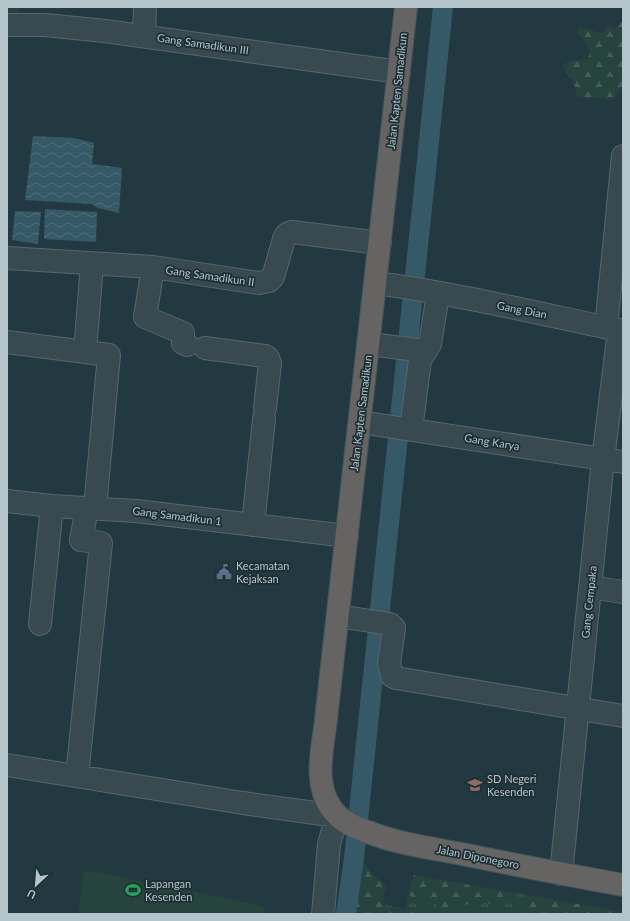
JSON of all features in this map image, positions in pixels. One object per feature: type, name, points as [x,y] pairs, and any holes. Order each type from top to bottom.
[{"type":"highway","name":"Jalan Kapten Samadikun","points":[[352,824],[330,807],[321,781],[320,771],[406,7]]},
{"type":"highway","name":"Jalan Diponegoro","points":[[352,824],[395,841],[623,885]]},
{"type":"street","points":[[144,36],[145,7]]},
{"type":"street","name":"Gang Samadikun III","points":[[7,25],[34,16],[45,24],[105,30],[399,72]]},
{"type":"street","name":"Gang Cempaka","points":[[561,874],[579,708],[590,587],[613,461],[616,329],[623,156]]},
{"type":"street","name":"Gang Samadikun II","points":[[7,258],[153,267],[259,283],[268,281],[272,277],[284,239],[287,234],[292,232],[380,243]]},
{"type":"street","points":[[85,352],[92,264]]},
{"type":"street","points":[[153,267],[145,317],[183,333],[183,343],[265,356],[268,358],[270,363],[254,525]]},
{"type":"street","name":"Gang Dian","points":[[376,283],[538,312],[616,329]]},
{"type":"street","points":[[401,428],[422,351],[430,344],[420,290]]},
{"type":"street","points":[[7,342],[107,354],[110,356],[91,508],[81,540],[101,543],[77,776]]},
{"type":"street","points":[[369,344],[422,351]]},
{"type":"street","name":"Gang Karya","points":[[360,422],[613,461]]},
{"type":"street","name":"Gang Samadikun 1","points":[[7,501],[52,506],[136,511],[347,536]]},
{"type":"street","points":[[40,624],[52,506]]},
{"type":"street","points":[[590,587],[623,592]]},
{"type":"street","points":[[338,616],[390,624],[394,628],[389,663],[392,676],[403,680],[623,716]]},
{"type":"street","points":[[8,765],[243,803],[352,824],[328,857],[323,914]]},
{"type":"green space","points":[[7,7],[19,7],[18,17],[7,17]]},
{"type":"green space","points":[[623,21],[623,84],[614,98],[610,100],[577,96],[575,86],[563,65],[588,58],[589,47],[577,33],[578,29],[586,28],[603,33],[607,26],[616,28]]},
{"type":"green space","points":[[360,863],[364,863],[374,876],[387,886],[383,902],[387,911],[411,911],[415,914],[353,914]]},
{"type":"green space","name":"Lapangan Kesenden","points":[[90,871],[258,905],[264,909],[266,914],[78,914],[83,875],[84,872]]},
{"type":"green space","points":[[414,875],[510,892],[493,904],[476,901],[460,908],[452,914],[438,914],[436,903],[417,899],[408,894]]},
{"type":"green space","points":[[510,892],[529,895],[522,914],[452,914],[460,908],[476,901],[489,903],[495,902],[502,899]]},
{"type":"green space","points":[[408,894],[417,899],[436,903],[438,914],[415,914],[414,912],[396,910],[387,911],[383,908],[382,904],[405,909]]},
{"type":"green space","points":[[528,895],[623,912],[623,914],[613,912],[611,914],[522,914],[526,903],[525,899]]},
{"type":"water","points":[[33,136],[74,138],[94,143],[92,164],[122,168],[119,213],[98,208],[91,204],[25,200]]},
{"type":"water","points":[[45,209],[97,212],[96,242],[44,239]]},
{"type":"water","points":[[15,211],[41,212],[38,244],[12,240]]},
{"type":"waterway","points":[[346,914],[354,858],[443,7]]},
{"type":"place","name":"Kecamatan Kejaksan","points":[[224,572]]},
{"type":"place","name":"SD Negeri Kesenden","points":[[475,785]]},
{"type":"place","name":"Lapangan Kesenden","points":[[133,890]]}]
